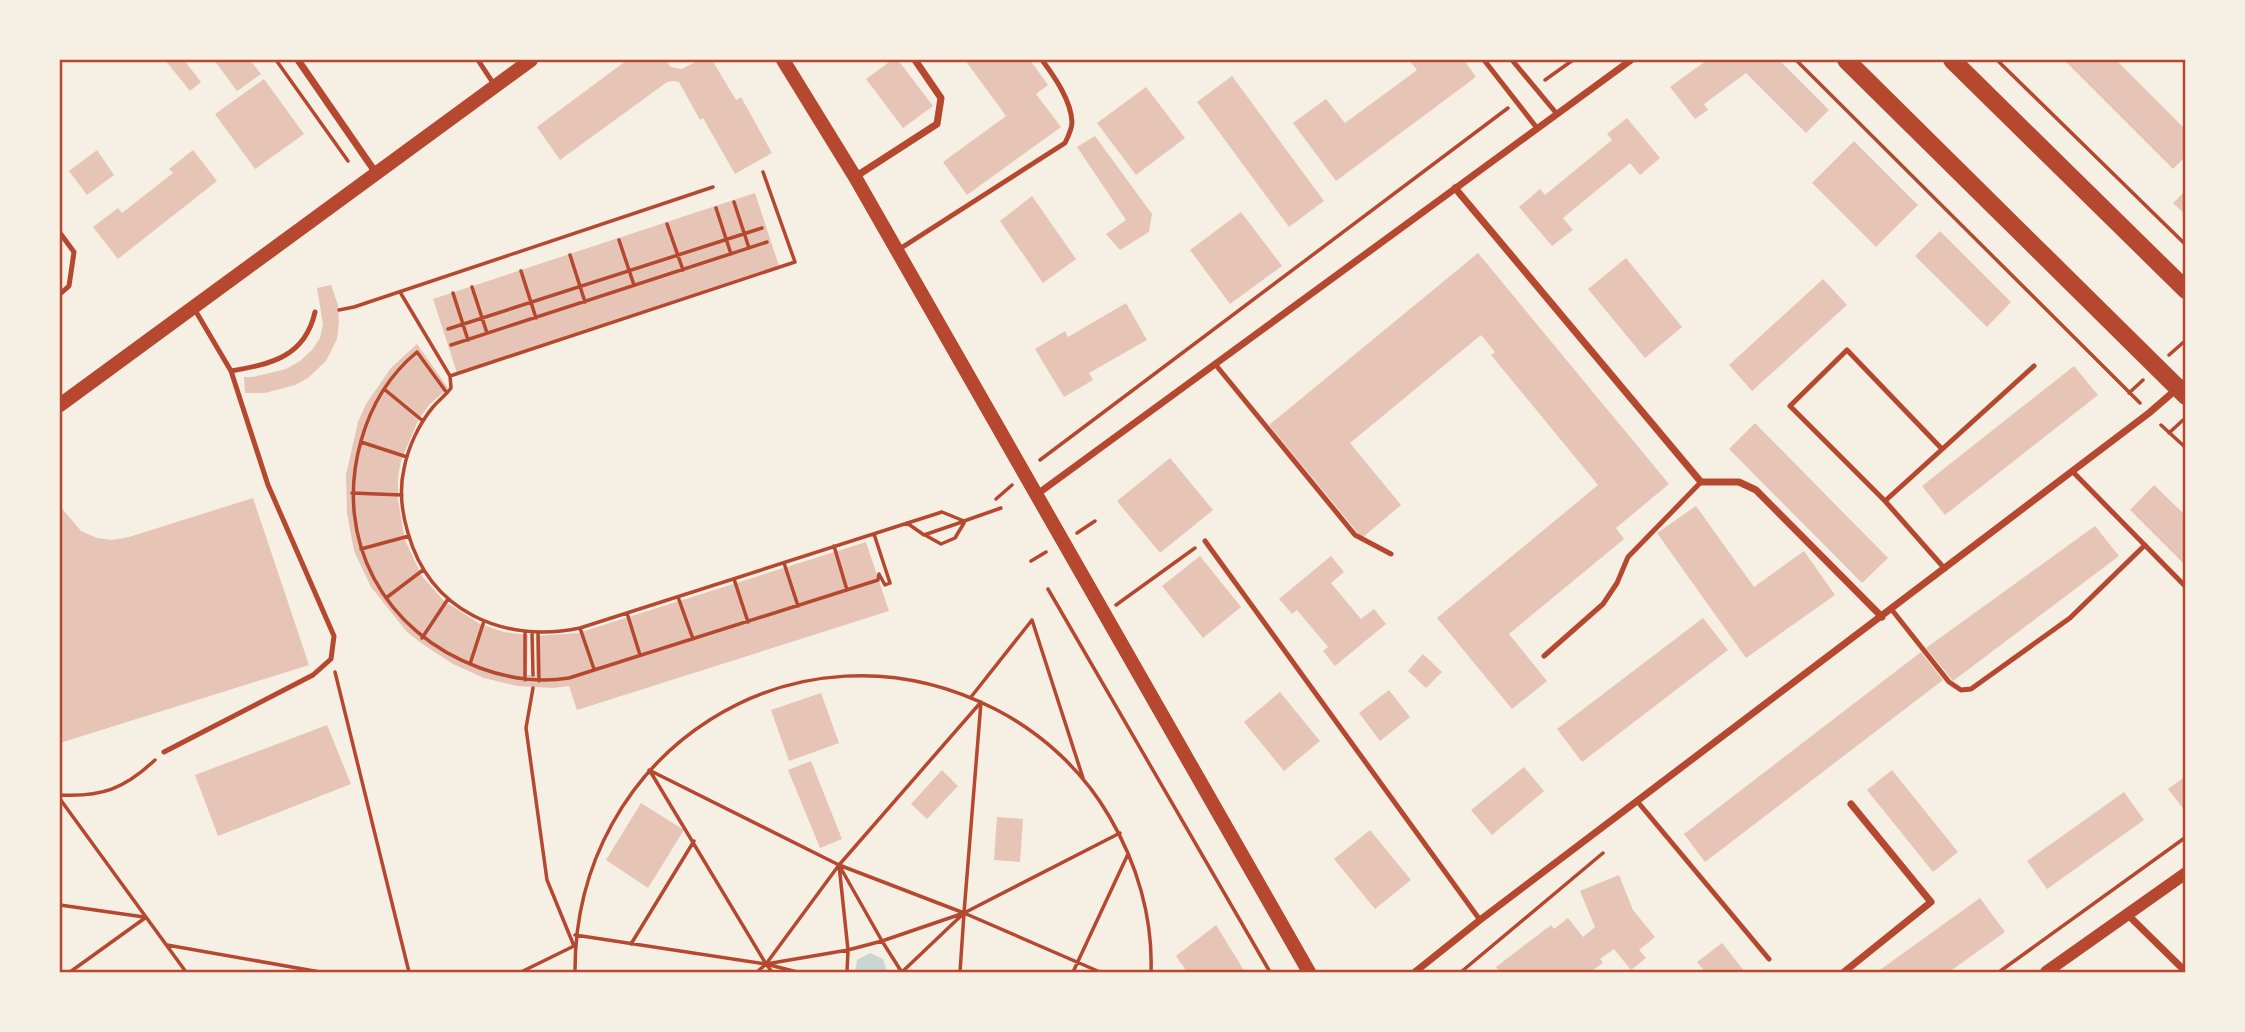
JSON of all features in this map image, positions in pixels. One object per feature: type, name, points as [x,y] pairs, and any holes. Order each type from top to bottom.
[{"type":"main road","points":[[60,405],[531,60]]},
{"type":"main road","points":[[783,60],[855,177],[1309,972]]},
{"type":"main road","points":[[1846,60],[2183,388]]},
{"type":"main road","points":[[1952,60],[2186,290]]},
{"type":"street","points":[[298,60],[376,173]]},
{"type":"street","points":[[855,177],[937,124],[941,98],[915,60]]},
{"type":"street","points":[[1036,495],[1631,60]]},
{"type":"street","points":[[1455,188],[1701,482],[1739,482],[1756,490],[1882,617]]},
{"type":"street","points":[[1415,972],[2183,388]]},
{"type":"street","points":[[1844,972],[1931,902],[1851,804]]},
{"type":"street","points":[[2046,972],[2186,873]]},
{"type":"street","points":[[2129,915],[2186,972]]},
{"type":"lane","points":[[478,60],[495,86]]},
{"type":"lane","points":[[897,251],[1065,143],[1072,122],[1054,76],[1042,60]]},
{"type":"lane","points":[[1484,60],[1537,128]]},
{"type":"lane","points":[[1512,60],[1557,114]]},
{"type":"lane","points":[[60,233],[74,252],[69,286],[60,294]]},
{"type":"lane","points":[[164,752],[313,675],[331,659],[334,636],[268,485],[231,371],[193,307]]},
{"type":"lane","points":[[231,371],[266,365],[284,357],[299,345],[311,328],[315,312]]},
{"type":"lane","points":[[1942,449],[1847,350],[1790,406],[1885,501],[1945,569]]},
{"type":"lane","points":[[1215,364],[1355,535],[1391,554]]},
{"type":"lane","points":[[1885,501],[2034,366]]},
{"type":"lane","points":[[2073,472],[2186,587]]},
{"type":"lane","points":[[1544,656],[1603,604],[1617,583],[1628,557],[1701,482]]},
{"type":"lane","points":[[1206,541],[1480,920]]},
{"type":"lane","points":[[1892,610],[1949,682],[1961,690],[1971,689],[2070,618],[2145,545]]},
{"type":"lane","points":[[1637,801],[1769,959]]},
{"type":"path","points":[[276,60],[348,161]]},
{"type":"path","points":[[1535,88],[1573,60]]},
{"type":"path","points":[[1796,60],[2140,403]]},
{"type":"path","points":[[1997,60],[2186,245]]},
{"type":"path","points":[[1040,460],[1517,101]]},
{"type":"path","points":[[450,376],[795,262],[763,172]]},
{"type":"path","points":[[339,310],[713,187]]},
{"type":"path","points":[[734,202],[749,248]]},
{"type":"path","points":[[716,208],[731,254]]},
{"type":"path","points":[[667,223],[683,270]]},
{"type":"path","points":[[448,329],[762,228]]},
{"type":"path","points":[[619,240],[634,285]]},
{"type":"path","points":[[452,345],[767,242]]},
{"type":"path","points":[[570,255],[585,302]]},
{"type":"path","points":[[521,271],[536,317]]},
{"type":"path","points":[[472,287],[487,333]]},
{"type":"path","points":[[400,292],[450,376],[451,388],[423,421],[403,470],[402,495],[412,548],[423,570],[448,599],[484,621],[532,632],[580,628],[942,512],[964,521]]},
{"type":"path","points":[[453,293],[468,340]]},
{"type":"path","points":[[2167,358],[2186,340]]},
{"type":"path","points":[[447,393],[416,352],[393,375],[369,415],[353,476],[352,504],[361,549],[372,576],[410,627],[422,638],[470,664],[498,675],[539,681],[569,678],[878,580],[879,573],[885,585],[890,583],[874,534]]},
{"type":"path","points":[[2129,393],[2146,378]]},
{"type":"path","points":[[383,389],[423,421]]},
{"type":"path","points":[[2169,433],[2183,420]]},
{"type":"path","points":[[2161,425],[2186,448]]},
{"type":"path","points":[[361,442],[407,457]]},
{"type":"path","points":[[996,499],[1012,485]]},
{"type":"path","points":[[352,493],[402,495]]},
{"type":"path","points":[[924,535],[1001,508]]},
{"type":"path","points":[[907,523],[941,544],[956,538],[964,521]]},
{"type":"path","points":[[1077,533],[1095,521]]},
{"type":"path","points":[[361,549],[409,536]]},
{"type":"path","points":[[1103,614],[1206,541]]},
{"type":"path","points":[[834,546],[848,590]]},
{"type":"path","points":[[1031,561],[1046,552]]},
{"type":"path","points":[[784,563],[798,606]]},
{"type":"path","points":[[386,598],[423,570]]},
{"type":"path","points":[[734,579],[748,622]]},
{"type":"path","points":[[1048,589],[1270,972]]},
{"type":"path","points":[[678,597],[693,639]]},
{"type":"path","points":[[422,638],[448,599]]},
{"type":"path","points":[[627,613],[640,655]]},
{"type":"path","points":[[971,698],[1032,620],[1084,779]]},
{"type":"path","points":[[470,664],[484,621]]},
{"type":"path","points":[[580,628],[594,670]]},
{"type":"path","points":[[525,680],[526,631]]},
{"type":"path","points":[[532,632],[533,675]]},
{"type":"path","points":[[538,632],[539,681]]},
{"type":"path","points":[[331,659],[409,972]]},
{"type":"path","points":[[575,972],[575,935],[581,899],[592,864],[607,830],[626,798],[649,770],[674,745],[733,706],[799,683],[869,676],[938,686],[981,702],[1037,735],[1084,779],[1120,833],[1141,887],[1148,922],[1151,972]]},
{"type":"path","points":[[533,688],[526,727],[547,880],[575,946]]},
{"type":"path","points":[[758,972],[839,865],[981,702]]},
{"type":"path","points":[[960,972],[981,702]]},
{"type":"path","points":[[164,752],[139,776],[104,793],[60,797],[186,972]]},
{"type":"path","points":[[649,770],[772,972]]},
{"type":"path","points":[[649,770],[839,865],[964,913],[1100,972]]},
{"type":"path","points":[[766,964],[848,950],[964,913],[1120,833]]},
{"type":"path","points":[[1999,972],[2186,837]]},
{"type":"path","points":[[631,944],[694,841]]},
{"type":"path","points":[[1073,972],[1129,853]]},
{"type":"path","points":[[1461,972],[1603,853]]},
{"type":"path","points":[[839,865],[901,972],[964,913]]},
{"type":"path","points":[[839,865],[848,950],[847,972]]},
{"type":"path","points":[[60,905],[145,918]]},
{"type":"path","points":[[70,972],[145,918]]},
{"type":"path","points":[[575,935],[766,964],[797,972]]},
{"type":"path","points":[[165,944],[320,972]]},
{"type":"path","points":[[521,972],[575,946]]},
{"type":"shaded area","points":[[870,953],[883,959],[887,972],[855,972],[857,960]]},
{"type":"building","points":[[165,60],[184,60],[201,82],[190,91]]},
{"type":"building","points":[[214,60],[250,60],[261,74],[237,91]]},
{"type":"building","points":[[627,60],[665,60],[671,67],[682,69],[699,60],[712,60],[736,100],[741,97],[772,153],[735,174],[679,82],[673,81],[667,82],[560,160],[537,127]]},
{"type":"building","points":[[892,60],[898,60],[933,106],[903,128],[866,79]]},
{"type":"building","points":[[965,60],[1030,60],[1048,85],[1036,94],[1061,127],[967,195],[943,162],[1006,116]]},
{"type":"building","points":[[1409,60],[1464,60],[1476,77],[1336,181],[1293,123],[1326,99],[1345,123],[1417,70]]},
{"type":"building","points":[[1707,60],[1779,60],[1829,110],[1806,133],[1746,73],[1704,104],[1708,110],[1695,119],[1670,87]]},
{"type":"building","points":[[2064,60],[2116,60],[2186,130],[2186,156],[2173,169]]},
{"type":"building","points":[[1232,76],[1324,201],[1289,227],[1197,102]]},
{"type":"building","points":[[264,79],[304,134],[255,169],[215,114]]},
{"type":"building","points":[[1146,87],[1185,138],[1136,175],[1097,123]]},
{"type":"building","points":[[1627,118],[1660,158],[1640,175],[1630,163],[1563,218],[1573,230],[1552,246],[1519,207],[1540,189],[1545,195],[1612,140],[1607,134]]},
{"type":"building","points":[[1095,136],[1152,214],[1149,232],[1120,250],[1106,234],[1126,220],[1077,147]]},
{"type":"building","points":[[1854,141],[1918,205],[1876,247],[1812,183]]},
{"type":"building","points":[[97,150],[114,175],[87,195],[69,171]]},
{"type":"building","points":[[193,150],[217,181],[118,259],[93,227],[118,208],[122,213],[173,173],[169,169]]},
{"type":"building","points":[[2186,190],[2186,215],[2173,203]]},
{"type":"building","points":[[755,193],[779,266],[457,373],[433,299]]},
{"type":"building","points":[[1032,196],[1076,259],[1043,283],[1000,221]]},
{"type":"building","points":[[1241,212],[1282,266],[1230,304],[1190,250]]},
{"type":"building","points":[[1940,231],[2011,302],[1987,327],[1915,256]]},
{"type":"building","points":[[1478,253],[1669,484],[1616,528],[1624,539],[1509,634],[1547,681],[1512,709],[1437,618],[1598,485],[1491,355],[1495,352],[1481,335],[1350,443],[1401,505],[1362,538],[1269,425]]},
{"type":"building","points":[[1626,258],[1682,327],[1645,358],[1588,289]]},
{"type":"building","points":[[1823,279],[1847,305],[1752,391],[1729,365]]},
{"type":"building","points":[[331,285],[338,305],[339,322],[337,339],[326,361],[308,378],[295,385],[265,393],[245,393],[244,377],[286,369],[312,350],[320,338],[323,324],[317,288]]},
{"type":"building","points":[[1126,303],[1147,340],[1089,373],[1093,380],[1064,397],[1035,349],[1065,331],[1068,337]]},
{"type":"building","points":[[417,344],[448,388],[429,405],[418,421],[401,461],[398,500],[405,540],[422,576],[443,600],[480,624],[504,632],[528,635],[527,675],[536,675],[536,636],[578,633],[866,542],[889,611],[577,710],[569,686],[517,686],[484,678],[453,664],[407,632],[371,587],[354,551],[347,513],[346,475],[358,422],[366,404],[391,368]]},
{"type":"building","points":[[2074,366],[2098,395],[1945,515],[1922,486]]},
{"type":"building","points":[[1755,423],[1888,558],[1862,583],[1729,449]]},
{"type":"building","points":[[1170,458],[1213,510],[1160,553],[1117,501]]},
{"type":"building","points":[[2154,485],[2186,516],[2186,566],[2130,510]]},
{"type":"building","points":[[253,498],[309,665],[60,743],[60,506],[81,531],[97,538],[112,540]]},
{"type":"building","points":[[1696,506],[1754,587],[1804,551],[1835,595],[1746,658],[1657,533]]},
{"type":"building","points":[[2095,526],[2119,556],[1953,681],[1926,648]]},
{"type":"building","points":[[1200,556],[1241,607],[1203,638],[1162,586]]},
{"type":"building","points":[[1331,556],[1344,572],[1331,583],[1361,619],[1374,609],[1386,624],[1335,666],[1323,651],[1328,647],[1297,610],[1292,614],[1279,599]]},
{"type":"building","points":[[1703,618],[1728,650],[1582,762],[1557,729]]},
{"type":"building","points":[[1921,652],[1943,680],[1705,862],[1684,834]]},
{"type":"building","points":[[1423,654],[1442,672],[1426,688],[1408,671]]},
{"type":"building","points":[[1389,690],[1410,717],[1380,741],[1359,713]]},
{"type":"building","points":[[1280,692],[1320,741],[1284,771],[1244,722]]},
{"type":"building","points":[[821,693],[839,743],[789,761],[771,710]]},
{"type":"building","points":[[327,725],[351,784],[218,836],[195,775]]},
{"type":"building","points":[[811,761],[842,839],[820,848],[788,770]]},
{"type":"building","points":[[1524,767],[1544,791],[1492,835],[1471,810]]},
{"type":"building","points":[[942,770],[958,786],[927,819],[911,804]]},
{"type":"building","points":[[1892,770],[1958,852],[1933,872],[1867,790]]},
{"type":"building","points":[[2186,776],[2186,812],[2168,789]]},
{"type":"building","points":[[2124,792],[2144,820],[2047,889],[2027,861]]},
{"type":"building","points":[[641,803],[684,830],[648,888],[606,860]]},
{"type":"building","points":[[997,817],[1023,819],[1020,862],[994,860]]},
{"type":"building","points":[[1370,830],[1411,880],[1375,909],[1334,859]]},
{"type":"building","points":[[1619,875],[1633,910],[1655,937],[1639,950],[1646,958],[1631,970],[1614,949],[1600,959],[1603,963],[1590,972],[1500,972],[1496,967],[1551,925],[1554,929],[1568,918],[1583,937],[1595,927],[1580,891]]},
{"type":"building","points":[[1980,898],[2005,932],[1949,972],[1877,972]]},
{"type":"building","points":[[1216,925],[1245,972],[1187,972],[1176,956]]},
{"type":"building","points":[[1722,943],[1745,972],[1705,972],[1697,962]]}]
